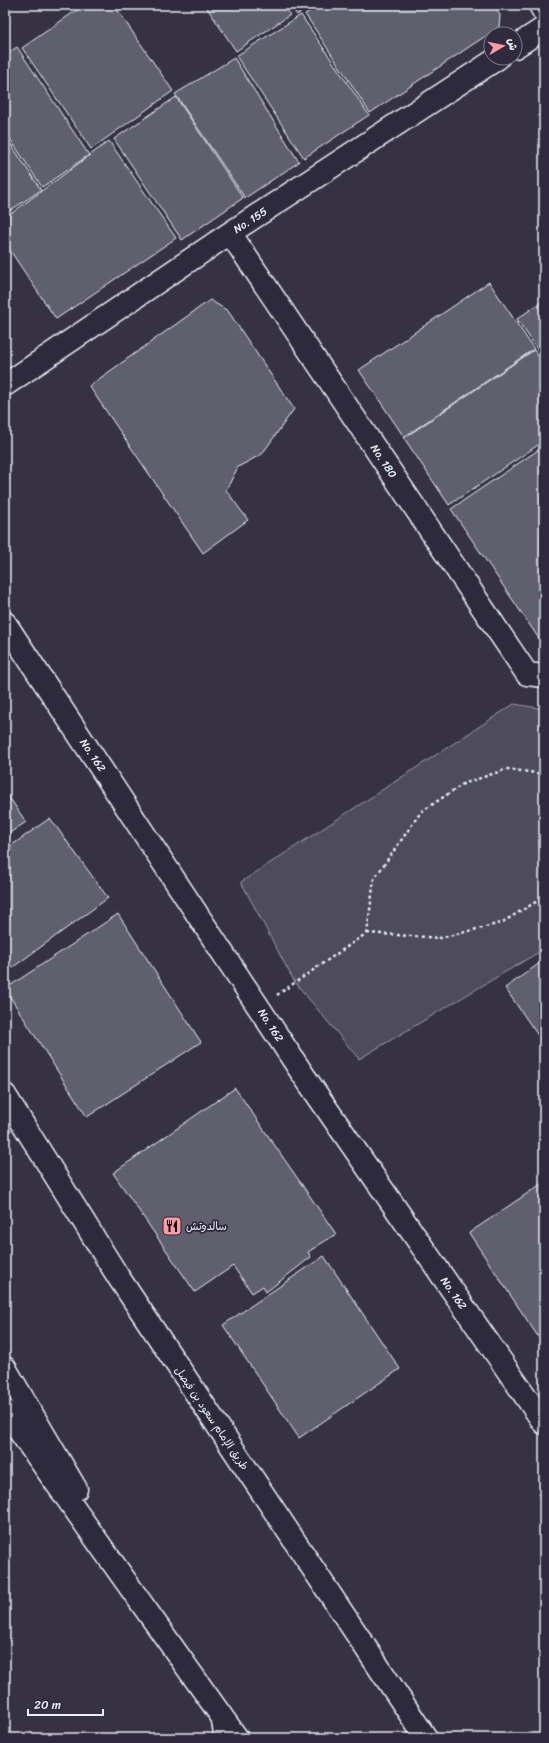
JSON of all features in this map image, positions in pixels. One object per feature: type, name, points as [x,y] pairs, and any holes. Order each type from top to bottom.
[{"type":"street","points":[[540,5],[544,12]]},
{"type":"street","points":[[523,42],[544,28]]},
{"type":"street","name":"No. 155","points":[[5,385],[230,233],[486,66]]},
{"type":"street","name":"No. 180","points":[[230,233],[527,674],[544,676]]},
{"type":"street","name":"No. 162","points":[[5,623],[302,1073],[544,1423]]},
{"type":"street","name":"طريق الإمام سعود بن فيصل","points":[[5,1095],[119,1278],[426,1738]]},
{"type":"street","points":[[5,1368],[53,1447],[110,1556]]},
{"type":"street","points":[[5,1410],[110,1556],[237,1738]]},
{"type":"lane","points":[[218,1709],[221,1738]]},
{"type":"path","points":[[367,933],[374,879],[421,812],[463,784],[507,769],[544,774]]},
{"type":"path","points":[[260,1008],[367,933],[441,938],[501,923],[544,897]]},
{"type":"shaded area","points":[[514,704],[544,709],[544,949],[359,1059],[294,981],[241,882]]},
{"type":"building","points":[[84,5],[114,5],[173,91],[91,149],[22,48]]},
{"type":"building","points":[[205,5],[284,5],[290,15],[236,51]]},
{"type":"building","points":[[290,5],[311,5],[297,15]]},
{"type":"building","points":[[319,5],[493,5],[500,15],[499,26],[483,26],[483,38],[370,113],[305,14]]},
{"type":"building","points":[[301,15],[369,115],[304,158],[236,56]]},
{"type":"building","points":[[17,47],[89,155],[42,187],[5,131],[5,55]]},
{"type":"building","points":[[234,58],[299,162],[245,198],[175,94]]},
{"type":"building","points":[[176,97],[243,198],[182,240],[114,139]]},
{"type":"building","points":[[5,135],[41,190],[5,214]]},
{"type":"building","points":[[109,141],[176,238],[56,319],[5,243],[5,218]]},
{"type":"building","points":[[489,282],[534,349],[404,437],[359,370]]},
{"type":"building","points":[[210,300],[228,311],[294,409],[262,454],[238,467],[226,490],[248,520],[203,553],[89,386]]},
{"type":"building","points":[[544,300],[544,359],[517,319]]},
{"type":"building","points":[[534,350],[544,365],[544,441],[449,505],[404,438]]},
{"type":"building","points":[[544,446],[544,646],[451,509]]},
{"type":"building","points":[[5,791],[26,822],[5,836]]},
{"type":"building","points":[[50,818],[108,898],[5,973],[5,850]]},
{"type":"building","points":[[118,914],[201,1042],[87,1117],[5,989]]},
{"type":"building","points":[[544,960],[544,1044],[505,988]]},
{"type":"building","points":[[235,1088],[336,1234],[308,1252],[311,1257],[266,1292],[263,1286],[252,1293],[233,1266],[195,1292],[113,1173]]},
{"type":"building","points":[[544,1182],[544,1335],[539,1338],[469,1233]]},
{"type":"building","points":[[324,1256],[400,1369],[299,1438],[223,1325]]},
{"type":"place","name":"سالدوتش","points":[[172,1226]]}]
